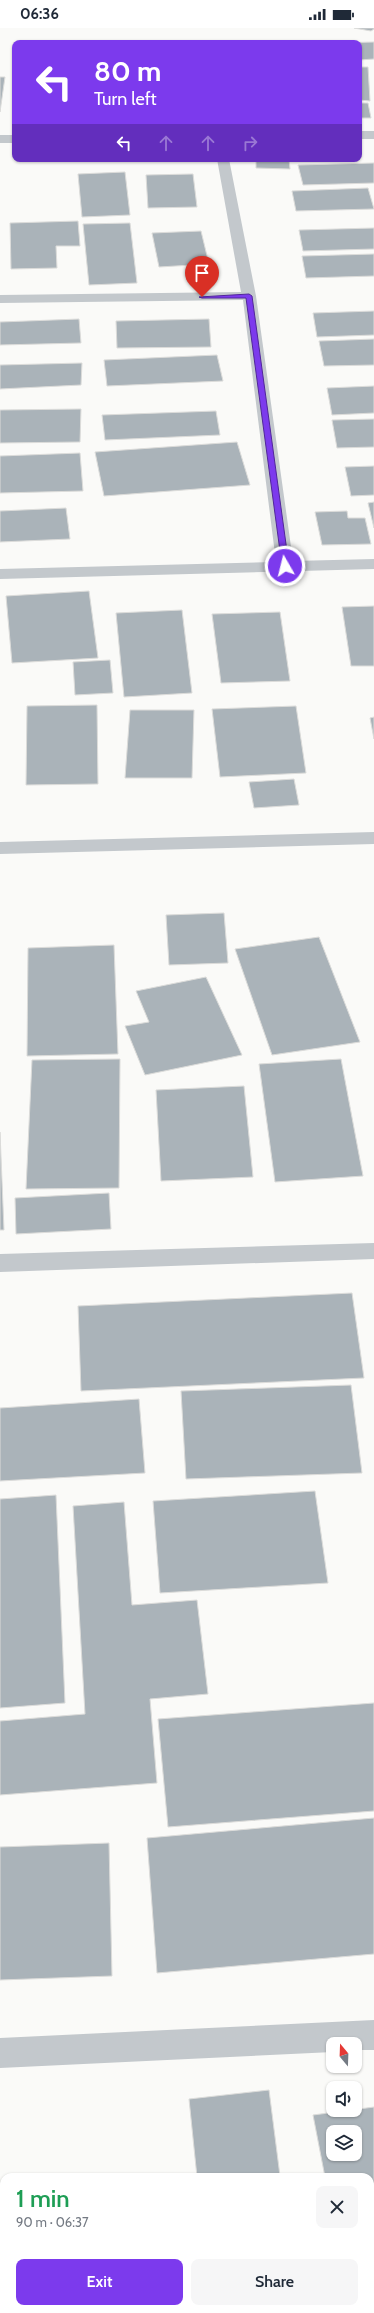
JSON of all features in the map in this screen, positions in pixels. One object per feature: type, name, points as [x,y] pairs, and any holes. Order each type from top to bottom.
[{"type":"street","points":[[362,135],[374,135]]},
{"type":"street","points":[[0,139],[12,139]]},
{"type":"street","points":[[223,162],[249,296],[285,566]]},
{"type":"street","points":[[0,299],[249,296]]},
{"type":"street","points":[[0,574],[374,564]]},
{"type":"street","points":[[0,848],[374,838]]},
{"type":"street","points":[[0,1263],[374,1251]]},
{"type":"street","points":[[0,2054],[374,2035]]},
{"type":"building","points":[[354,28],[374,28],[374,29],[371,31]]},
{"type":"building","points":[[362,42],[374,42],[374,59],[362,60]]},
{"type":"building","points":[[362,67],[368,67],[370,101],[362,100]]},
{"type":"building","points":[[0,77],[5,77],[0,112]]},
{"type":"building","points":[[362,103],[368,103],[371,118],[362,118]]},
{"type":"building","points":[[256,162],[289,162],[290,169],[256,168]]},
{"type":"building","points":[[374,163],[374,183],[303,185],[298,165]]},
{"type":"building","points":[[125,172],[130,215],[82,217],[78,174]]},
{"type":"building","points":[[193,174],[197,207],[148,208],[146,175]]},
{"type":"building","points":[[368,188],[374,209],[296,211],[292,191]]},
{"type":"building","points":[[78,221],[80,246],[56,246],[57,268],[11,269],[10,223]]},
{"type":"building","points":[[130,223],[137,283],[89,285],[83,224]]},
{"type":"building","points":[[374,228],[374,249],[303,251],[299,230]]},
{"type":"building","points":[[201,231],[209,264],[159,267],[152,233]]},
{"type":"building","points":[[374,254],[374,276],[306,278],[302,256]]},
{"type":"building","points":[[374,311],[374,335],[317,337],[313,313]]},
{"type":"building","points":[[79,319],[81,343],[0,345],[0,322]]},
{"type":"building","points":[[209,319],[211,347],[117,348],[116,321]]},
{"type":"building","points":[[374,339],[374,365],[324,366],[319,341]]},
{"type":"building","points":[[217,355],[223,381],[107,386],[104,360]]},
{"type":"building","points":[[82,363],[81,385],[0,389],[0,365]]},
{"type":"building","points":[[374,386],[374,413],[332,415],[327,388]]},
{"type":"building","points":[[81,409],[80,442],[0,443],[0,410]]},
{"type":"building","points":[[216,411],[220,435],[105,440],[102,415]]},
{"type":"building","points":[[374,419],[374,447],[337,448],[332,420]]},
{"type":"building","points":[[237,442],[250,485],[104,496],[95,452]]},
{"type":"building","points":[[80,453],[83,491],[0,493],[0,456]]},
{"type":"building","points":[[374,466],[374,495],[351,496],[345,467]]},
{"type":"building","points":[[374,502],[374,528],[368,503]]},
{"type":"building","points":[[66,508],[70,539],[0,542],[0,511]]},
{"type":"building","points":[[347,511],[348,518],[365,518],[371,544],[322,545],[315,512]]},
{"type":"building","points":[[89,591],[98,658],[12,663],[6,596]]},
{"type":"building","points":[[374,606],[374,666],[351,666],[342,607]]},
{"type":"building","points":[[182,610],[192,693],[124,697],[116,613]]},
{"type":"building","points":[[280,612],[290,681],[221,683],[212,614]]},
{"type":"building","points":[[110,660],[113,693],[75,695],[73,662]]},
{"type":"building","points":[[97,705],[98,784],[26,785],[27,706]]},
{"type":"building","points":[[296,706],[306,773],[220,777],[212,709]]},
{"type":"building","points":[[130,710],[194,710],[192,778],[125,778]]},
{"type":"building","points":[[374,717],[374,739],[370,718]]},
{"type":"building","points":[[294,779],[299,805],[254,808],[249,782]]},
{"type":"building","points":[[224,913],[228,963],[169,965],[166,915]]},
{"type":"building","points":[[319,937],[360,1042],[272,1055],[235,949]]},
{"type":"building","points":[[114,945],[118,1054],[27,1056],[28,948]]},
{"type":"building","points":[[206,977],[242,1055],[145,1075],[125,1026],[149,1022],[136,991]]},
{"type":"building","points":[[120,1059],[119,1188],[26,1189],[32,1060]]},
{"type":"building","points":[[341,1059],[363,1176],[275,1182],[259,1064]]},
{"type":"building","points":[[244,1086],[253,1177],[161,1181],[156,1090]]},
{"type":"building","points":[[0,1132],[4,1230],[0,1230]]},
{"type":"building","points":[[109,1193],[111,1229],[16,1234],[15,1198]]},
{"type":"building","points":[[352,1293],[364,1378],[81,1391],[78,1306]]},
{"type":"building","points":[[351,1385],[362,1473],[186,1479],[181,1391]]},
{"type":"building","points":[[139,1399],[145,1473],[0,1481],[0,1408]]},
{"type":"building","points":[[315,1491],[328,1583],[160,1593],[153,1501]]},
{"type":"building","points":[[56,1495],[65,1703],[0,1708],[0,1499]]},
{"type":"building","points":[[124,1502],[132,1605],[197,1600],[208,1694],[150,1699],[157,1783],[0,1795],[0,1721],[85,1714],[73,1506]]},
{"type":"building","points":[[374,1703],[374,1811],[168,1827],[158,1719]]},
{"type":"building","points":[[374,1818],[374,1954],[157,1973],[147,1838]]},
{"type":"building","points":[[109,1843],[112,1976],[0,1980],[0,1847]]},
{"type":"building","points":[[269,2090],[280,2173],[197,2173],[189,2099]]},
{"type":"building","points":[[374,2107],[374,2173],[324,2173],[313,2115],[326,2113],[326,2117],[362,2117],[362,2109]]},
{"type":"route","points":[[202,297],[249,296],[285,566]]}]
